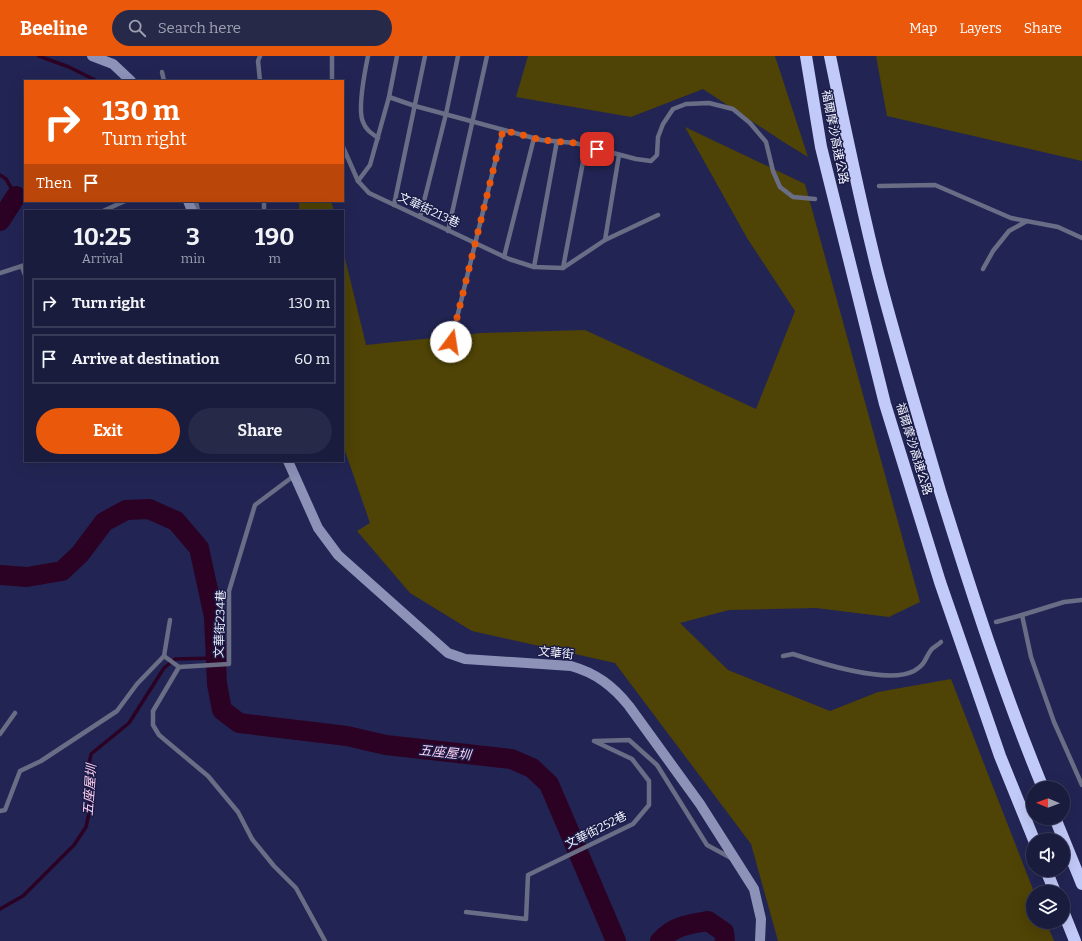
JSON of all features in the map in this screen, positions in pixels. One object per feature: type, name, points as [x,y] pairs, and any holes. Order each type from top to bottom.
[{"type":"highway","name":"福爾摩沙高速公路","points":[[806,56],[821,147],[885,404],[940,582],[1000,756],[1031,833]]},
{"type":"highway","name":"福爾摩沙高速公路","points":[[830,56],[878,272],[912,397],[965,572],[1026,746],[1040,781]]},
{"type":"highway","points":[[1058,825],[1082,884]]},
{"type":"highway","points":[[1070,928],[1075,941]]},
{"type":"street","points":[[98,57],[113,64],[130,80]]},
{"type":"street","name":"文華街","points":[[288,462],[318,528],[338,555],[448,653],[469,659],[571,666],[602,678],[610,684],[629,706],[700,804],[754,889],[761,919],[760,941]]},
{"type":"lane","points":[[332,56],[332,80]]},
{"type":"lane","points":[[368,56],[363,80],[362,121],[367,130],[378,138]]},
{"type":"lane","points":[[358,181],[370,164],[389,97],[397,56]]},
{"type":"lane","points":[[394,205],[425,56]]},
{"type":"lane","points":[[420,217],[446,114],[458,56]]},
{"type":"lane","points":[[448,230],[487,56]]},
{"type":"lane","points":[[259,58],[260,80]]},
{"type":"lane","points":[[162,72],[164,80]]},
{"type":"lane","points":[[389,97],[415,106],[534,138],[586,146],[619,155],[651,161],[657,155],[658,137],[663,124],[673,109],[686,104],[709,103],[733,109],[750,123],[766,142],[773,171],[780,187],[793,196],[815,199]]},
{"type":"lane","points":[[451,342],[503,130]]},
{"type":"lane","points":[[504,257],[534,138]]},
{"type":"lane","points":[[534,267],[557,141]]},
{"type":"lane","points":[[563,268],[586,146]]},
{"type":"lane","name":"文華街213巷","points":[[344,150],[358,181],[369,193],[504,257],[534,267],[563,268]]},
{"type":"lane","points":[[605,240],[619,155]]},
{"type":"lane","points":[[879,186],[935,185],[1011,218],[1058,227],[1082,238]]},
{"type":"lane","points":[[106,210],[123,202]]},
{"type":"lane","points":[[563,268],[605,240],[658,215]]},
{"type":"lane","points":[[983,269],[993,250],[1009,230],[1027,221]]},
{"type":"lane","points":[[0,273],[24,266]]},
{"type":"lane","name":"文華街234巷","points":[[179,667],[229,664],[229,591],[255,505],[295,476]]},
{"type":"lane","points":[[996,622],[1064,602],[1082,600]]},
{"type":"lane","points":[[1022,615],[1034,664],[1054,722],[1082,785]]},
{"type":"lane","points":[[0,811],[6,810],[20,771],[41,761],[117,711],[137,684],[165,657],[170,620]]},
{"type":"lane","points":[[783,656],[793,654],[857,672],[876,675],[896,675],[912,672],[924,664],[931,650],[941,642]]},
{"type":"lane","points":[[165,657],[179,667],[153,711],[153,725],[159,735],[208,776],[238,812],[252,839],[274,866],[296,888],[326,941]]},
{"type":"lane","points":[[0,734],[15,714]]},
{"type":"lane","name":"文華街252巷","points":[[466,912],[526,919],[528,875],[633,824],[649,805],[649,781],[632,759],[594,741],[629,740],[657,765],[707,845],[736,861]]},
{"type":"shaded area","points":[[528,56],[775,56],[808,157],[703,89],[631,117],[516,97]]},
{"type":"shaded area","points":[[876,56],[1082,56],[1082,161],[887,116]]},
{"type":"shaded area","points":[[685,127],[805,184],[920,602],[889,617],[816,608],[729,610],[680,623],[728,670],[830,711],[878,692],[951,679],[1026,871],[1026,877],[1028,877],[1031,885],[1026,885],[1026,929],[1049,929],[1054,941],[778,941],[751,844],[615,663],[472,631],[410,593],[357,531],[370,523],[344,448],[344,254],[366,345],[481,333],[585,330],[756,409],[795,311],[747,238]]},
{"type":"shaded area","points":[[299,202],[331,202],[334,210],[299,210]]},
{"type":"waterway","points":[[39,56],[69,67],[95,80]]},
{"type":"waterway","points":[[0,175],[6,179],[16,196],[24,196]]},
{"type":"waterway","name":"五座屋圳","points":[[0,221],[16,196]]},
{"type":"waterway","name":"五座屋圳","points":[[0,575],[27,577],[62,571],[80,554],[104,522],[126,510],[149,509],[176,521],[199,548],[214,617],[217,684],[222,710],[239,723],[347,736],[386,745],[511,759],[532,768],[549,784],[616,941]]},
{"type":"waterway","name":"五座屋圳","points":[[0,909],[23,896],[74,845],[86,827],[90,809],[89,764],[91,754],[129,723],[164,668],[175,659],[215,658]]},
{"type":"waterway","name":"五座屋圳","points":[[660,941],[670,932],[682,926],[708,921],[724,932],[725,941]]},
{"type":"route","points":[[451,342],[503,130],[541,140],[575,143],[597,149]]}]
